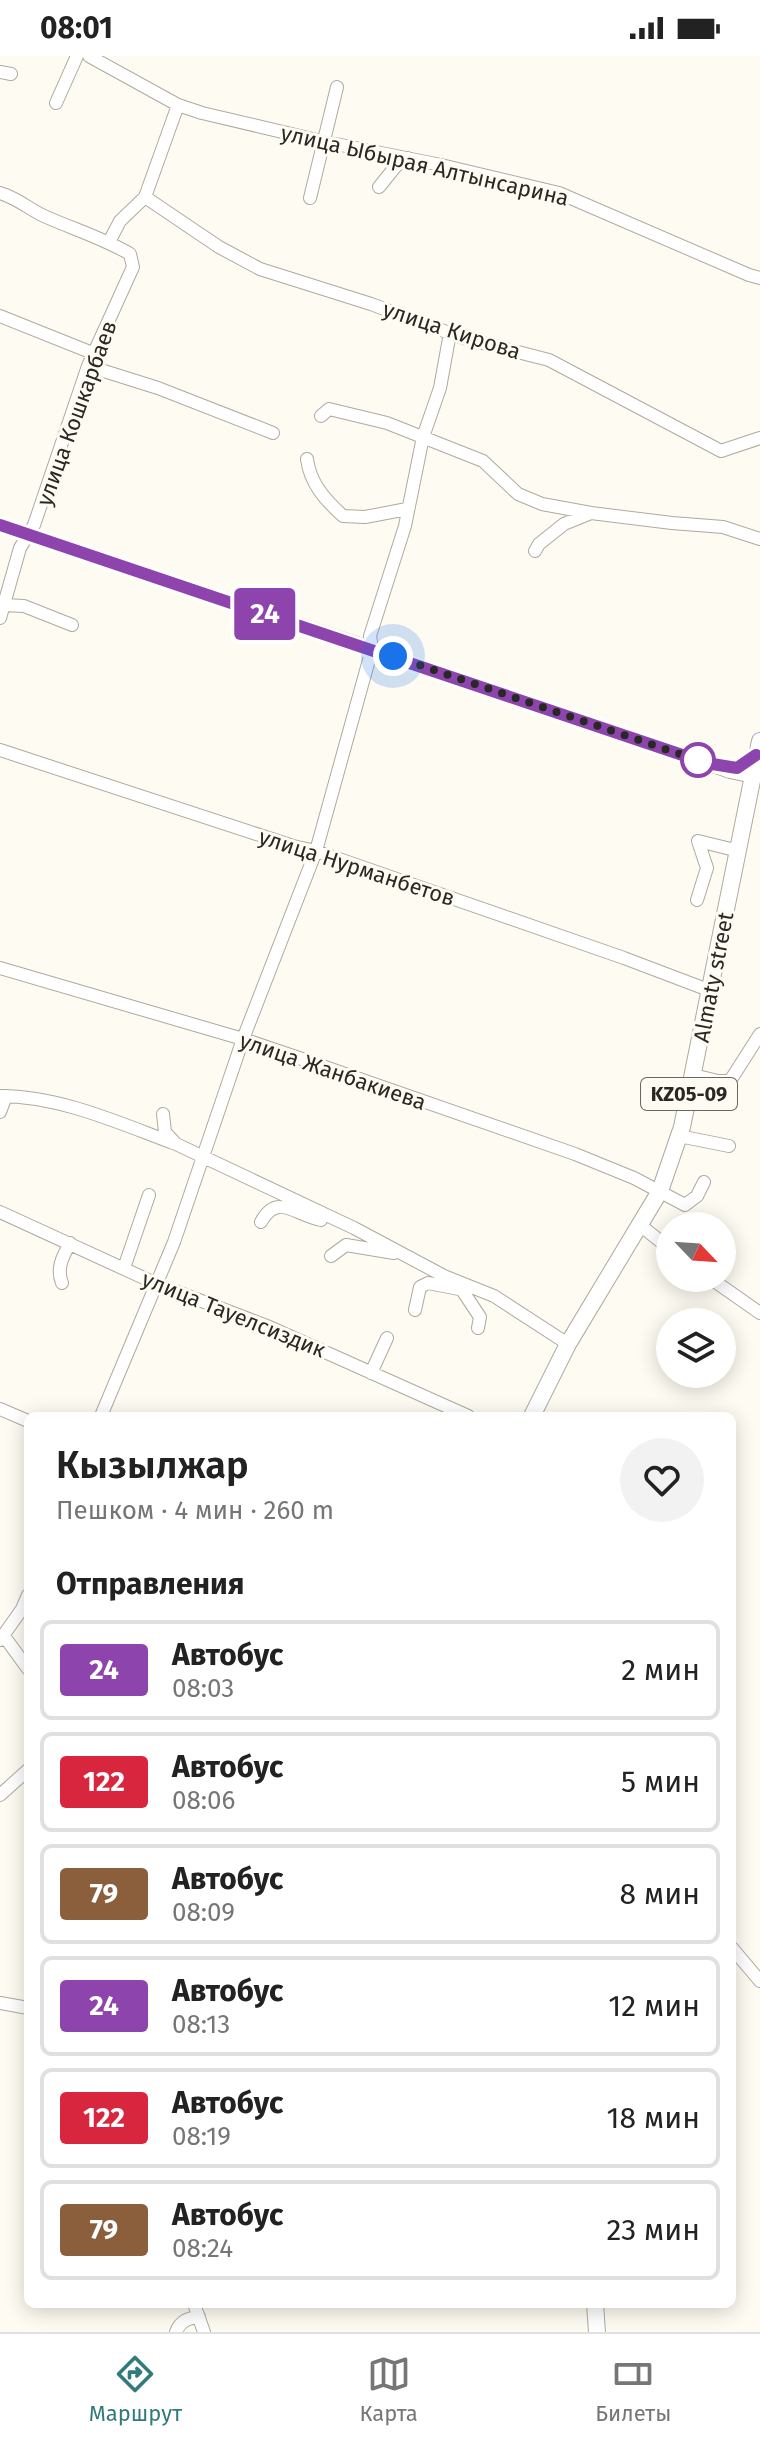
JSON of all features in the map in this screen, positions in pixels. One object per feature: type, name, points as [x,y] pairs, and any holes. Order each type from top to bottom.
[{"type":"main road","name":"Almaty street","points":[[532,1412],[568,1344],[660,1191],[679,1136],[739,851],[754,805],[753,777],[758,748]]},
{"type":"main road","points":[[595,2308],[597,2332]]},
{"type":"street","points":[[56,103],[77,56]]},
{"type":"street","name":"улица Ыбырая Алтынсарина","points":[[89,56],[178,105],[323,142],[559,193],[760,278]]},
{"type":"street","points":[[310,198],[337,87]]},
{"type":"street","points":[[109,242],[120,221],[145,197],[178,105]]},
{"type":"street","points":[[379,187],[396,166],[408,158]]},
{"type":"street","name":"улица Кошкарбаев","points":[[0,193],[19,199],[43,216],[109,242],[130,254],[133,267],[88,366],[34,525],[26,534],[2,611]]},
{"type":"street","name":"улица Кирова","points":[[145,197],[219,247],[260,269],[450,333],[549,360],[721,451],[760,438]]},
{"type":"street","points":[[0,316],[95,354]]},
{"type":"street","points":[[103,1412],[157,1284],[243,1039],[316,851],[372,649],[370,636],[405,526],[423,437],[440,388],[450,333]]},
{"type":"street","points":[[88,366],[158,388],[273,433]]},
{"type":"street","points":[[321,416],[329,409],[387,423],[423,437],[483,461],[518,494],[542,504],[591,513],[723,527],[760,539]]},
{"type":"street","points":[[307,459],[309,475],[343,516],[365,517],[407,509]]},
{"type":"street","points":[[535,551],[564,524],[591,513]]},
{"type":"street","points":[[0,525],[753,777]]},
{"type":"street","points":[[2,611],[24,606],[72,625]]},
{"type":"street","points":[[706,763],[737,768],[758,748]]},
{"type":"street","name":"улица Нурманбетов","points":[[0,750],[316,851],[711,991]]},
{"type":"street","points":[[697,900],[707,868],[698,841],[739,851]]},
{"type":"street","name":"улица Жанбакиева","points":[[0,968],[243,1039],[575,1154],[685,1205],[697,1196],[704,1182]]},
{"type":"street","points":[[693,1075],[730,1081],[760,1034]]},
{"type":"street","points":[[0,1112],[3,1096],[68,1106],[176,1144],[340,1222],[462,1285],[494,1296],[568,1344]]},
{"type":"street","points":[[163,1114],[165,1132],[176,1144]]},
{"type":"street","points":[[679,1136],[729,1146]]},
{"type":"street","points":[[124,1268],[149,1195]]},
{"type":"street","points":[[261,1222],[268,1210],[277,1206],[311,1218],[340,1222]]},
{"type":"street","name":"улица Тауелсиздик","points":[[0,1212],[157,1284],[267,1326],[459,1412]]},
{"type":"street","points":[[640,1225],[656,1238]]},
{"type":"street","points":[[62,1283],[58,1274],[60,1264],[70,1243]]},
{"type":"street","points":[[331,1256],[346,1245],[412,1259]]},
{"type":"street","points":[[415,1310],[420,1287],[428,1283],[459,1289],[462,1285]]},
{"type":"street","points":[[462,1285],[480,1317],[478,1328]]},
{"type":"street","points":[[730,1292],[760,1313]]},
{"type":"street","points":[[371,1373],[387,1338]]},
{"type":"street","points":[[0,1409],[24,1419]]},
{"type":"street","points":[[24,1612],[1,1637],[24,1664]]},
{"type":"street","points":[[0,1795],[24,1774]]},
{"type":"street","points":[[736,1953],[760,1981]]},
{"type":"street","points":[[0,2003],[24,2007]]},
{"type":"street","points":[[196,2308],[204,2332]]},
{"type":"street","points":[[176,2332],[179,2325],[190,2318],[199,2317]]},
{"type":"bus line","name":"24","points":[[0,525],[706,763],[737,768],[756,755]]},
{"type":"route","points":[[393,656],[706,763],[698,760]]}]
